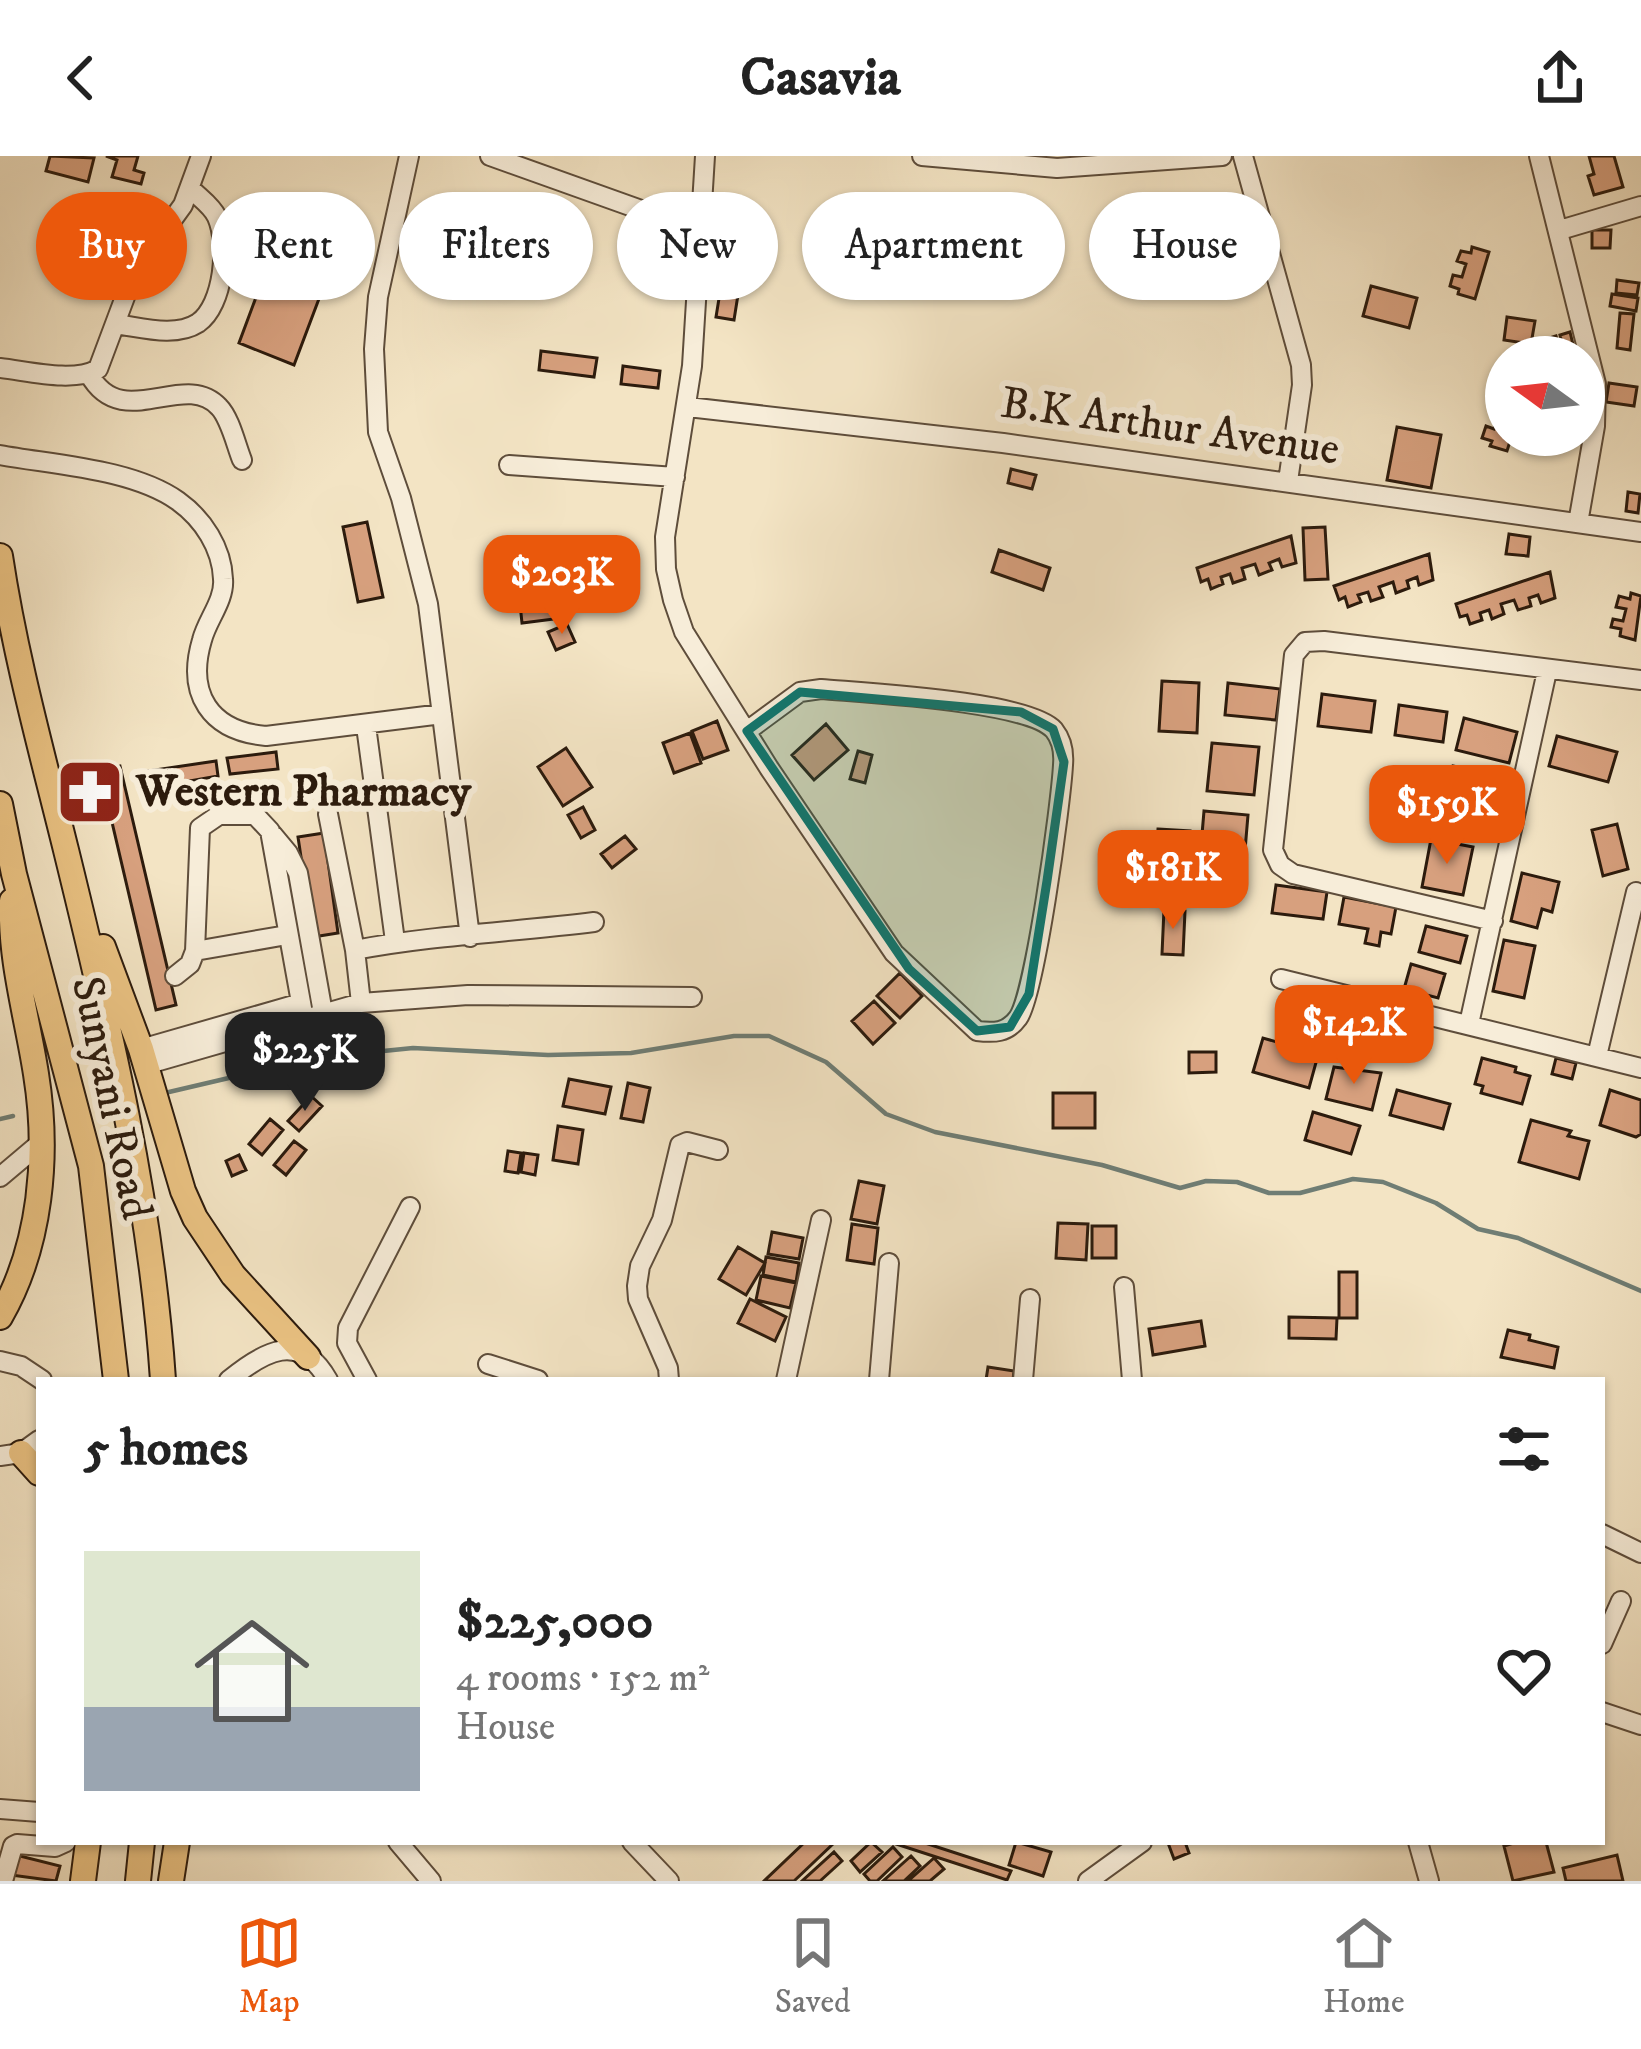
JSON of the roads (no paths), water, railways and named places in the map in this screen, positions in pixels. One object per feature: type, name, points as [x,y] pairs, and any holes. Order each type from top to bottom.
[{"type":"main road","points":[[0,556],[30,711],[128,1115],[163,1377]]},
{"type":"main road","name":"Sunyani Road","points":[[0,804],[3,834],[91,1166],[116,1377]]},
{"type":"main road","points":[[65,847],[143,1057],[195,1218],[232,1275],[308,1357]]},
{"type":"main road","points":[[0,1317],[18,1280],[33,1229],[44,1140],[37,1076],[13,957],[14,874]]},
{"type":"main road","points":[[79,1845],[83,1881]]},
{"type":"main road","points":[[138,1881],[142,1845]]},
{"type":"main road","points":[[171,1881],[177,1845]]},
{"type":"street","points":[[0,368],[89,374],[98,369],[134,273],[192,190],[201,156]]},
{"type":"street","points":[[409,156],[378,297],[374,349],[378,432],[401,498],[428,604],[470,937]]},
{"type":"street","points":[[490,156],[617,201]]},
{"type":"street","points":[[703,192],[706,156]]},
{"type":"street","points":[[922,156],[1057,168],[1222,156]]},
{"type":"street","points":[[1243,156],[1300,365],[1302,386],[1288,482]]},
{"type":"street","points":[[1539,156],[1596,384],[1595,426],[1578,523]]},
{"type":"street","points":[[115,324],[176,331],[199,322],[212,307],[223,241],[216,215],[192,190]]},
{"type":"street","points":[[1560,230],[1641,206]]},
{"type":"street","points":[[695,300],[688,406],[665,537],[665,569],[684,632],[800,814],[908,969],[977,1031],[1010,1027],[1029,994],[1064,763],[1062,742],[1053,729],[1021,712],[821,689],[800,692],[747,730]]},
{"type":"street","points":[[89,374],[107,396],[127,401],[201,396],[220,407],[242,460]]},
{"type":"street","name":"B.K Arthur Avenue","points":[[688,406],[1641,532]]},
{"type":"street","points":[[0,455],[137,480],[182,504],[209,532],[224,583],[201,641],[196,675],[203,702],[222,724],[241,734],[266,736],[442,714]]},
{"type":"street","points":[[509,465],[675,477]]},
{"type":"street","points":[[1492,921],[1293,874],[1280,865],[1273,850],[1294,655],[1305,642],[1324,641],[1641,680]]},
{"type":"street","points":[[1469,1024],[1547,671]]},
{"type":"street","points":[[366,726],[395,941]]},
{"type":"street","points":[[175,976],[190,964],[195,951],[200,828],[219,815],[255,814],[288,853],[298,873],[309,1012]]},
{"type":"street","points":[[328,814],[362,1003]]},
{"type":"street","points":[[269,831],[287,934],[309,1012]]},
{"type":"street","points":[[1597,1057],[1636,892]]},
{"type":"street","points":[[355,950],[395,941],[594,922]]},
{"type":"street","points":[[195,951],[287,934]]},
{"type":"street","points":[[1281,979],[1641,1068]]},
{"type":"street","points":[[143,1057],[309,1012],[362,1003],[468,995],[692,997]]},
{"type":"street","points":[[0,1177],[44,1140]]},
{"type":"street","points":[[669,1377],[638,1299],[638,1275],[662,1220],[680,1145],[687,1142],[718,1150]]},
{"type":"street","points":[[365,1377],[347,1342],[347,1328],[410,1207]]},
{"type":"street","points":[[787,1377],[820,1220]]},
{"type":"street","points":[[879,1377],[890,1263]]},
{"type":"street","points":[[1124,1287],[1132,1377]]},
{"type":"street","points":[[1023,1377],[1030,1299]]},
{"type":"street","points":[[234,1377],[273,1351],[290,1350],[308,1357],[325,1377]]},
{"type":"street","points":[[0,1360],[38,1377]]},
{"type":"street","points":[[488,1364],[529,1377]]},
{"type":"street","points":[[1605,1535],[1641,1553]]},
{"type":"street","points":[[1605,1638],[1622,1601]]},
{"type":"street","points":[[1605,1713],[1641,1725]]},
{"type":"street","points":[[0,1809],[36,1812]]},
{"type":"street","points":[[3,1881],[17,1844],[79,1845]]},
{"type":"street","points":[[400,1845],[426,1879]]},
{"type":"street","points":[[635,1845],[669,1881]]},
{"type":"street","points":[[1419,1845],[1429,1881]]},
{"type":"street","points":[[1088,1881],[1130,1846]]},
{"type":"waterway","points":[[169,1092],[314,1058],[413,1048],[548,1055],[631,1053],[734,1036],[769,1036],[826,1062],[886,1114],[935,1132],[1102,1165],[1180,1188],[1206,1181],[1237,1182],[1269,1193],[1300,1193],[1353,1179],[1383,1182],[1436,1203],[1478,1229],[1518,1238],[1641,1291]]},
{"type":"waterway","points":[[0,1119],[13,1116]]},
{"type":"place","name":"Western Pharmacy","points":[[90,792]]}]
